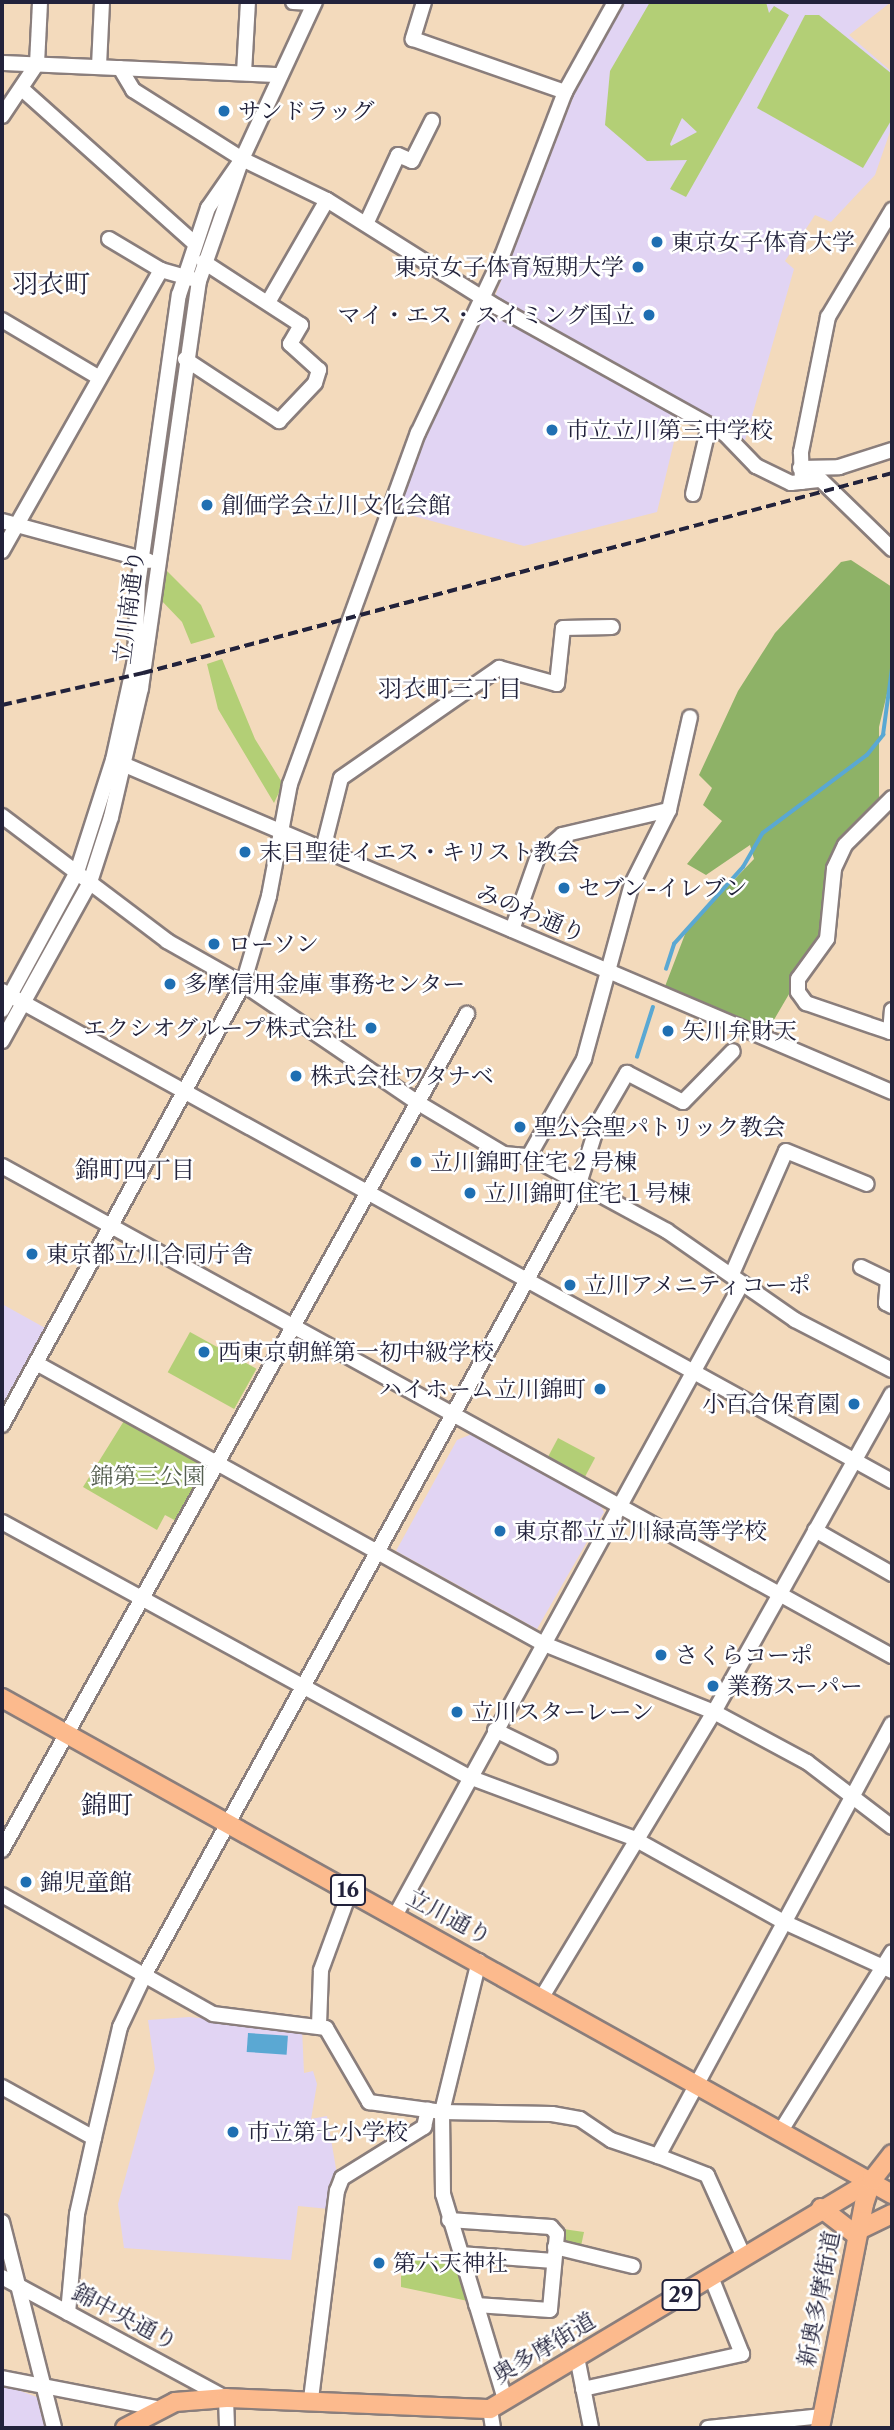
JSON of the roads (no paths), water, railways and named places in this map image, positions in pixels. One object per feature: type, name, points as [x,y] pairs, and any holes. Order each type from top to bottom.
[{"type":"main road","name":"立川通り","points":[[2,1698],[696,2080],[892,2194]]},
{"type":"main road","points":[[872,2180],[892,2154]]},
{"type":"main road","name":"奥多摩街道","points":[[125,2428],[157,2408],[226,2398],[498,2404],[821,2208],[872,2180]]},
{"type":"main road","name":"新奥多摩街道","points":[[821,2422],[857,2233],[872,2180]]},
{"type":"main road","points":[[821,2208],[857,2233],[892,2214]]},
{"type":"street","points":[[2,116],[37,64],[40,2]]},
{"type":"street","points":[[99,66],[102,2]]},
{"type":"street","points":[[244,73],[248,2]]},
{"type":"street","points":[[293,2],[314,2]]},
{"type":"street","name":"立川南通り","points":[[2,1041],[90,882],[120,762],[158,563],[185,359],[204,262],[242,159],[314,2]]},
{"type":"street","points":[[424,2],[413,39],[565,92]]},
{"type":"street","points":[[2,1425],[243,984],[269,896],[290,783],[418,433],[483,297],[565,92],[615,2]]},
{"type":"street","points":[[2,63],[280,75]]},
{"type":"street","points":[[120,68],[133,90],[242,159],[327,200],[483,297],[709,426],[756,466],[783,481],[892,450]]},
{"type":"street","points":[[22,89],[194,243]]},
{"type":"street","points":[[366,224],[398,155],[412,162],[432,121]]},
{"type":"street","name":"立川南通り","points":[[2,1010],[6,993],[77,872],[120,762],[135,660],[141,559],[183,277],[194,243],[226,175],[242,159]]},
{"type":"street","points":[[270,299],[327,200]]},
{"type":"street","points":[[801,475],[828,317],[892,210]]},
{"type":"street","points":[[109,239],[161,270],[199,282]]},
{"type":"street","points":[[185,359],[279,421],[315,383],[319,370],[290,344],[302,325],[270,299],[204,262]]},
{"type":"street","points":[[2,551],[9,522],[99,377],[161,270]]},
{"type":"street","points":[[2,320],[99,377]]},
{"type":"street","points":[[693,494],[709,426]]},
{"type":"street","points":[[801,475],[821,480],[892,549]]},
{"type":"street","points":[[9,522],[158,563]]},
{"type":"street","points":[[323,849],[341,778],[499,668],[557,684],[563,628],[612,627]]},
{"type":"street","points":[[529,1156],[577,1075],[611,972],[632,884],[669,810],[690,718]]},
{"type":"street","name":"みのわ通り","points":[[120,762],[892,1092]]},
{"type":"street","points":[[892,798],[878,816],[845,845],[834,869],[827,939],[798,979],[798,992],[806,1003],[890,1032],[892,1010]]},
{"type":"street","points":[[512,930],[538,856],[562,835],[669,810]]},
{"type":"street","points":[[2,816],[167,941],[243,984],[415,1101],[504,1154],[529,1156],[578,1187],[667,1231],[736,1280],[892,1370]]},
{"type":"street","points":[[878,816],[892,822]]},
{"type":"street","points":[[6,993],[692,1368],[892,1481]]},
{"type":"street","points":[[2,1850],[415,1101],[467,1014]]},
{"type":"street","points":[[68,2312],[77,2214],[94,2138],[120,2027],[145,1974],[578,1187],[598,1123],[627,1073],[683,1102],[733,1051]]},
{"type":"street","points":[[395,1916],[692,1368],[736,1280],[786,1151],[867,1184]]},
{"type":"street","points":[[2,1166],[618,1502],[892,1656]]},
{"type":"street","points":[[861,1267],[888,1280],[886,1303],[892,1306]]},
{"type":"street","points":[[36,1363],[542,1643],[714,1712],[807,1762],[892,1827]]},
{"type":"street","points":[[542,1997],[634,1838],[714,1712],[892,1394]]},
{"type":"street","points":[[2,1522],[469,1777],[634,1838],[784,1922],[888,1969]]},
{"type":"street","points":[[815,1530],[892,1574]]},
{"type":"street","points":[[658,2156],[696,2080],[892,1724]]},
{"type":"street","points":[[495,1730],[550,1757]]},
{"type":"street","points":[[319,2025],[321,1970],[350,1891]]},
{"type":"street","points":[[2,1895],[213,2014],[261,2024],[319,2025],[332,2035],[369,2102],[435,2110],[580,2119],[611,2140],[707,2175],[744,2257]]},
{"type":"street","points":[[782,2129],[888,1969],[892,1952]]},
{"type":"street","points":[[311,2399],[337,2191],[342,2178],[424,2127],[435,2110],[479,1961]]},
{"type":"street","points":[[2,2087],[94,2138]]},
{"type":"street","points":[[435,2110],[449,2220],[476,2305],[498,2404],[493,2428]]},
{"type":"street","points":[[449,2220],[551,2227],[555,2254],[550,2310],[476,2305]]},
{"type":"street","points":[[2,2221],[48,2391],[54,2428]]},
{"type":"street","points":[[460,2254],[555,2254],[633,2266]]},
{"type":"street","name":"錦中央通り","points":[[2,2277],[226,2398]]},
{"type":"street","points":[[583,2389],[741,2354],[711,2277]]},
{"type":"street","points":[[577,2357],[591,2428]]},
{"type":"street","points":[[2,2378],[48,2391],[157,2408]]},
{"type":"street","points":[[226,2398],[227,2428]]},
{"type":"street","points":[[708,2428],[821,2422]]},
{"type":"water","points":[[248,2033],[288,2036],[287,2055],[247,2052]]},
{"type":"waterway","points":[[666,969],[674,944],[743,867],[763,833],[867,755],[883,735],[892,668]]},
{"type":"waterway","points":[[637,1057],[653,1007]]},
{"type":"railway","points":[[2,705],[143,673],[892,473]]},
{"type":"place","name":"サンドラッグ","points":[[224,111]]},
{"type":"place","name":"東京女子体育大学","points":[[657,242]]},
{"type":"place","name":"東京女子体育短期大学","points":[[638,267]]},
{"type":"place","name":"マイ・エス・スイミング国立","points":[[649,315]]},
{"type":"place","name":"市立立川第三中学校","points":[[552,430]]},
{"type":"place","name":"創価学会立川文化会館","points":[[207,505]]},
{"type":"place","name":"末日聖徒イエス・キリスト教会","points":[[245,852]]},
{"type":"place","name":"セブン-イレブン","points":[[564,888]]},
{"type":"place","name":"ローソン","points":[[214,944]]},
{"type":"place","name":"多摩信用金庫 事務センター","points":[[170,984]]},
{"type":"place","name":"エクシオグループ株式会社","points":[[371,1028]]},
{"type":"place","name":"矢川弁財天","points":[[668,1031]]},
{"type":"place","name":"株式会社ワタナベ","points":[[296,1076]]},
{"type":"place","name":"聖公会聖パトリック教会","points":[[520,1127]]},
{"type":"place","name":"立川錦町住宅２号棟","points":[[416,1162]]},
{"type":"place","name":"立川錦町住宅１号棟","points":[[470,1193]]},
{"type":"place","name":"東京都立川合同庁舎","points":[[32,1254]]},
{"type":"place","name":"立川アメニティコーポ","points":[[570,1285]]},
{"type":"place","name":"西東京朝鮮第一初中級学校","points":[[204,1352]]},
{"type":"place","name":"ハイホーム立川錦町","points":[[600,1389]]},
{"type":"place","name":"小百合保育園","points":[[854,1404]]},
{"type":"place","name":"東京都立立川緑高等学校","points":[[500,1531]]},
{"type":"place","name":"さくらコーポ","points":[[661,1655]]},
{"type":"place","name":"業務スーパー","points":[[713,1686]]},
{"type":"place","name":"立川スターレーン","points":[[457,1712]]},
{"type":"place","name":"錦児童館","points":[[26,1882]]},
{"type":"place","name":"市立第七小学校","points":[[233,2132]]},
{"type":"place","name":"第六天神社","points":[[379,2263]]},
{"type":"district","name":"羽衣町","points":[[51,285]]},
{"type":"district","name":"羽衣町三丁目","points":[[450,689]]},
{"type":"district","name":"錦町四丁目","points":[[135,1170]]},
{"type":"district","name":"錦町","points":[[107,1806]]},
{"type":"park label","name":"錦第三公園","points":[[148,1476]]}]
